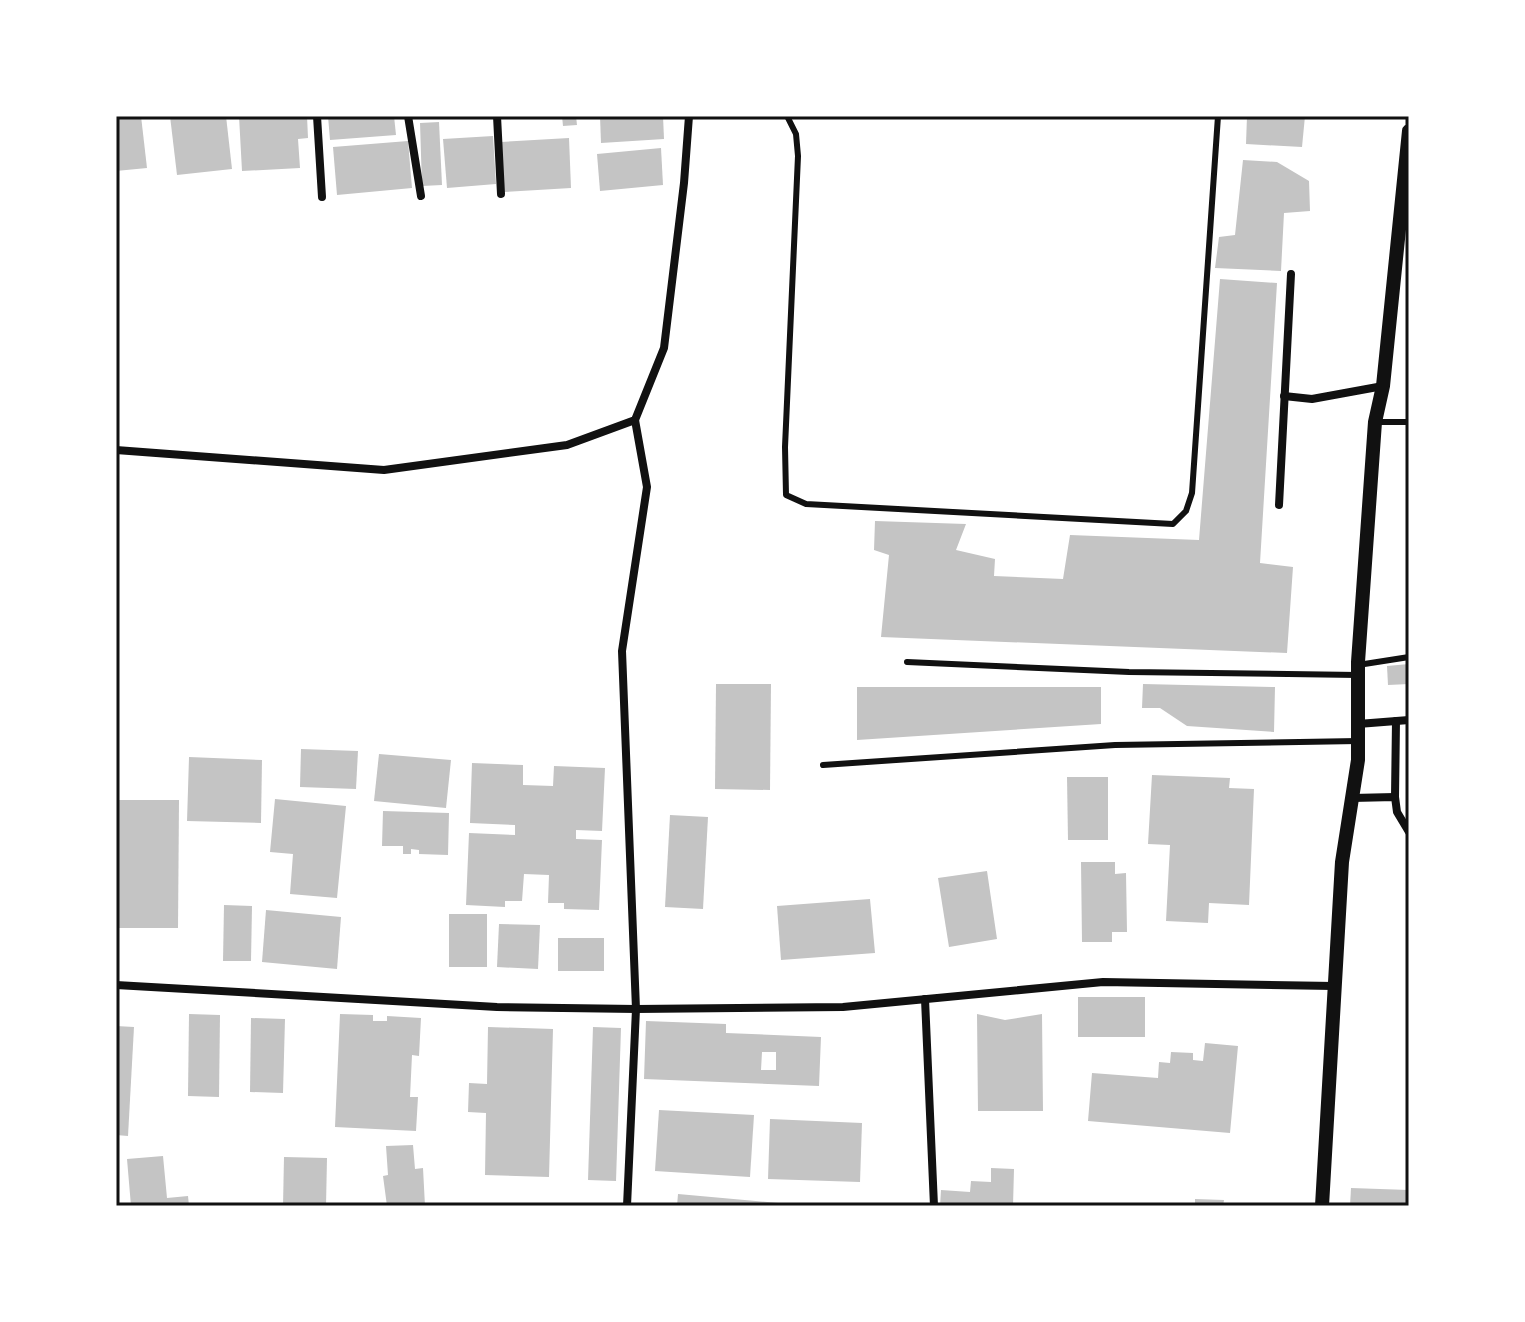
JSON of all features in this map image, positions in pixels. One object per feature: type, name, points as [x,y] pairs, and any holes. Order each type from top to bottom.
[{"type":"street","points":[[317,116],[322,197]]},
{"type":"street","points":[[408,116],[421,196]]},
{"type":"street","points":[[497,116],[501,194]]},
{"type":"street","points":[[627,1206],[636,1009],[622,651],[647,487],[635,420],[664,348],[689,116]]},
{"type":"street","points":[[1322,1206],[1342,862],[1358,741],[1358,670],[1375,422],[1383,386],[1409,131]]},
{"type":"street","points":[[1279,505],[1291,274]]},
{"type":"street","points":[[1284,396],[1312,399],[1383,386]]},
{"type":"street","points":[[116,450],[384,470],[567,445],[635,420]]},
{"type":"street","points":[[1358,724],[1409,720]]},
{"type":"street","points":[[1396,721],[1395,797],[1397,812],[1409,832]]},
{"type":"street","points":[[1352,798],[1395,797]]},
{"type":"street","points":[[116,985],[497,1007],[636,1009],[843,1007],[1103,982],[1334,986]]},
{"type":"street","points":[[925,999],[934,1206]]},
{"type":"lane","points":[[787,116],[796,134],[798,156],[785,447],[786,495],[806,504],[1173,524],[1186,511],[1192,493],[1218,116]]},
{"type":"lane","points":[[1375,422],[1409,422]]},
{"type":"lane","points":[[907,662],[1129,672],[1358,670],[1409,657]]},
{"type":"lane","points":[[823,765],[1115,745],[1358,741]]},
{"type":"building","points":[[116,116],[141,116],[147,168],[116,171]]},
{"type":"building","points":[[170,116],[226,116],[232,169],[177,175]]},
{"type":"building","points":[[239,116],[307,116],[308,138],[298,139],[300,168],[242,171]]},
{"type":"building","points":[[328,116],[394,116],[396,135],[330,140]]},
{"type":"building","points":[[562,116],[576,116],[577,125],[563,126]]},
{"type":"building","points":[[600,116],[663,116],[664,139],[601,143]]},
{"type":"building","points":[[1247,116],[1305,116],[1302,147],[1246,144]]},
{"type":"building","points":[[439,122],[442,185],[422,186],[420,123]]},
{"type":"building","points":[[493,136],[496,184],[447,188],[443,139]]},
{"type":"building","points":[[569,138],[571,188],[504,192],[501,142]]},
{"type":"building","points":[[408,141],[412,188],[337,195],[333,147]]},
{"type":"building","points":[[661,148],[663,185],[600,191],[597,154]]},
{"type":"building","points":[[1243,160],[1277,162],[1309,181],[1310,211],[1284,213],[1281,271],[1215,268],[1219,237],[1235,235]]},
{"type":"building","points":[[1220,279],[1277,283],[1260,563],[1293,567],[1287,653],[881,637],[889,555],[874,550],[875,521],[966,524],[956,550],[995,559],[994,576],[1063,579],[1070,535],[1199,540]]},
{"type":"building","points":[[1409,664],[1409,684],[1388,685],[1387,666]]},
{"type":"building","points":[[716,684],[771,684],[770,790],[715,789]]},
{"type":"building","points":[[1143,684],[1275,687],[1274,732],[1187,726],[1160,708],[1142,708]]},
{"type":"building","points":[[857,687],[1101,687],[1101,724],[857,740]]},
{"type":"building","points":[[301,749],[358,751],[356,789],[300,787]]},
{"type":"building","points":[[379,754],[451,760],[446,808],[374,801]]},
{"type":"building","points":[[189,757],[262,760],[261,823],[187,821]]},
{"type":"building","points":[[472,763],[523,765],[523,785],[553,786],[554,766],[605,768],[602,831],[576,830],[576,839],[602,840],[599,910],[564,909],[564,903],[548,903],[549,875],[524,874],[522,901],[505,901],[505,907],[466,905],[469,833],[515,835],[515,825],[470,823]]},
{"type":"building","points":[[1152,775],[1230,778],[1229,788],[1254,789],[1249,905],[1209,903],[1208,923],[1166,921],[1170,845],[1148,844]]},
{"type":"building","points":[[1067,777],[1108,777],[1108,840],[1068,840]]},
{"type":"building","points":[[275,799],[346,806],[337,898],[290,894],[293,854],[270,852]]},
{"type":"building","points":[[116,800],[179,800],[178,928],[116,928]]},
{"type":"building","points":[[383,811],[449,813],[448,855],[419,854],[419,850],[411,849],[411,854],[403,854],[403,846],[382,846]]},
{"type":"building","points":[[670,815],[708,817],[703,909],[665,907]]},
{"type":"building","points":[[1081,862],[1115,862],[1115,874],[1126,873],[1127,932],[1112,932],[1112,942],[1082,942]]},
{"type":"building","points":[[987,871],[997,939],[949,947],[938,878]]},
{"type":"building","points":[[870,899],[875,953],[781,960],[777,906]]},
{"type":"building","points":[[224,905],[252,906],[251,961],[223,961]]},
{"type":"building","points":[[266,910],[341,917],[337,969],[262,962]]},
{"type":"building","points":[[449,914],[487,914],[487,967],[449,967]]},
{"type":"building","points":[[499,924],[540,925],[538,969],[497,967]]},
{"type":"building","points":[[558,938],[604,938],[604,971],[558,971]]},
{"type":"building","points":[[1078,997],[1145,997],[1145,1037],[1078,1037]]},
{"type":"building","points":[[189,1014],[220,1015],[219,1097],[188,1096]]},
{"type":"building","points":[[340,1014],[373,1015],[373,1021],[387,1021],[387,1016],[421,1018],[419,1056],[412,1055],[410,1097],[418,1097],[416,1131],[335,1127]]},
{"type":"building","points":[[977,1014],[1005,1020],[1042,1014],[1043,1111],[978,1111]]},
{"type":"building","points":[[251,1018],[285,1019],[283,1093],[250,1092]]},
{"type":"building","points":[[646,1021],[726,1024],[726,1033],[821,1037],[819,1086],[644,1079]],"holes":[[[762,1052],[776,1052],[776,1070],[761,1070]]]},
{"type":"building","points":[[116,1026],[134,1027],[128,1136],[116,1135]]},
{"type":"building","points":[[488,1027],[553,1029],[549,1177],[485,1175],[486,1113],[468,1112],[469,1083],[487,1084]]},
{"type":"building","points":[[593,1027],[621,1028],[616,1181],[588,1180]]},
{"type":"building","points":[[1205,1043],[1238,1046],[1230,1133],[1088,1121],[1092,1073],[1158,1078],[1159,1062],[1170,1063],[1171,1052],[1193,1053],[1193,1060],[1203,1061]]},
{"type":"building","points":[[659,1110],[754,1115],[750,1177],[655,1171]]},
{"type":"building","points":[[770,1119],[862,1123],[860,1182],[768,1179]]},
{"type":"building","points":[[413,1145],[415,1169],[423,1168],[425,1206],[387,1206],[383,1176],[388,1175],[386,1146]]},
{"type":"building","points":[[163,1156],[167,1198],[188,1196],[189,1206],[131,1206],[127,1159]]},
{"type":"building","points":[[284,1157],[327,1158],[326,1206],[283,1206]]},
{"type":"building","points":[[991,1168],[1014,1169],[1013,1206],[940,1206],[941,1190],[970,1192],[971,1181],[991,1182]]},
{"type":"building","points":[[1351,1188],[1409,1190],[1409,1206],[1350,1206]]},
{"type":"building","points":[[678,1194],[789,1204],[789,1206],[677,1206]]},
{"type":"building","points":[[1195,1199],[1224,1200],[1223,1206],[1195,1206]]}]
